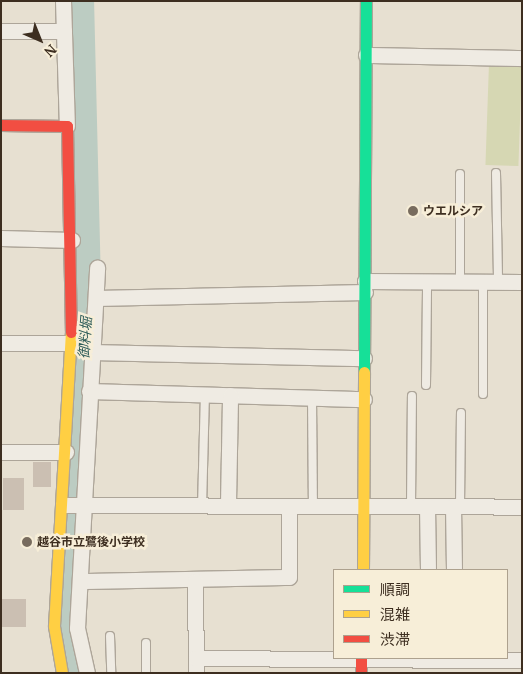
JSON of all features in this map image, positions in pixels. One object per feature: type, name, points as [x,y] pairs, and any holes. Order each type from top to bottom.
[{"type":"street","points":[[63,1],[72,240],[71,343],[66,452],[74,505],[80,581],[77,628],[87,673]]},
{"type":"street","points":[[362,569],[364,508],[366,1]]},
{"type":"street","points":[[1,31],[64,31]]},
{"type":"street","points":[[366,55],[522,58]]},
{"type":"street","points":[[1,125],[67,126]]},
{"type":"street","points":[[1,238],[72,240]]},
{"type":"street","points":[[62,673],[54,626],[74,505],[89,391],[97,268]]},
{"type":"street","points":[[96,298],[365,286],[427,281],[522,282]]},
{"type":"street","points":[[1,342],[71,343]]},
{"type":"street","points":[[92,352],[364,358]]},
{"type":"street","points":[[89,391],[364,399]]},
{"type":"street","points":[[228,503],[230,395]]},
{"type":"street","points":[[1,452],[66,452]]},
{"type":"street","points":[[74,505],[202,508],[289,507],[313,509],[411,506],[522,507]]},
{"type":"street","points":[[427,506],[428,569]]},
{"type":"street","points":[[454,569],[456,506]]},
{"type":"street","points":[[80,581],[195,581],[289,577],[289,507]]},
{"type":"street","points":[[195,581],[196,665],[522,660]]},
{"type":"lane","points":[[496,173],[498,282]]},
{"type":"lane","points":[[460,174],[460,282]]},
{"type":"lane","points":[[426,385],[427,281]]},
{"type":"lane","points":[[483,282],[483,394]]},
{"type":"lane","points":[[202,508],[205,394]]},
{"type":"lane","points":[[411,506],[412,396]]},
{"type":"lane","points":[[312,398],[313,509]]},
{"type":"lane","points":[[456,506],[461,413]]},
{"type":"lane","points":[[110,636],[111,673]]},
{"type":"lane","points":[[146,642],[146,673]]},
{"type":"green space","points":[[489,63],[522,64],[518,166],[485,165]]},
{"type":"building","points":[[33,462],[51,462],[51,487],[33,487]]},
{"type":"building","points":[[3,478],[24,478],[24,510],[3,510]]},
{"type":"building","points":[[1,599],[26,599],[26,627],[1,627]]},
{"type":"waterway","name":"御料堀","points":[[76,673],[66,624],[89,285],[82,1]]},
{"type":"traffic: fast","points":[[364,372],[366,1]]},
{"type":"traffic: slow","points":[[62,673],[54,626],[71,332]]},
{"type":"traffic: slow","points":[[363,569],[364,372]]},
{"type":"traffic: jam","points":[[1,125],[67,126],[71,332]]},
{"type":"traffic: jam","points":[[361,659],[361,673]]},
{"type":"place","name":"ウエルシア","points":[[413,211]]},
{"type":"place","name":"越谷市立鷺後小学校","points":[[27,542]]}]
